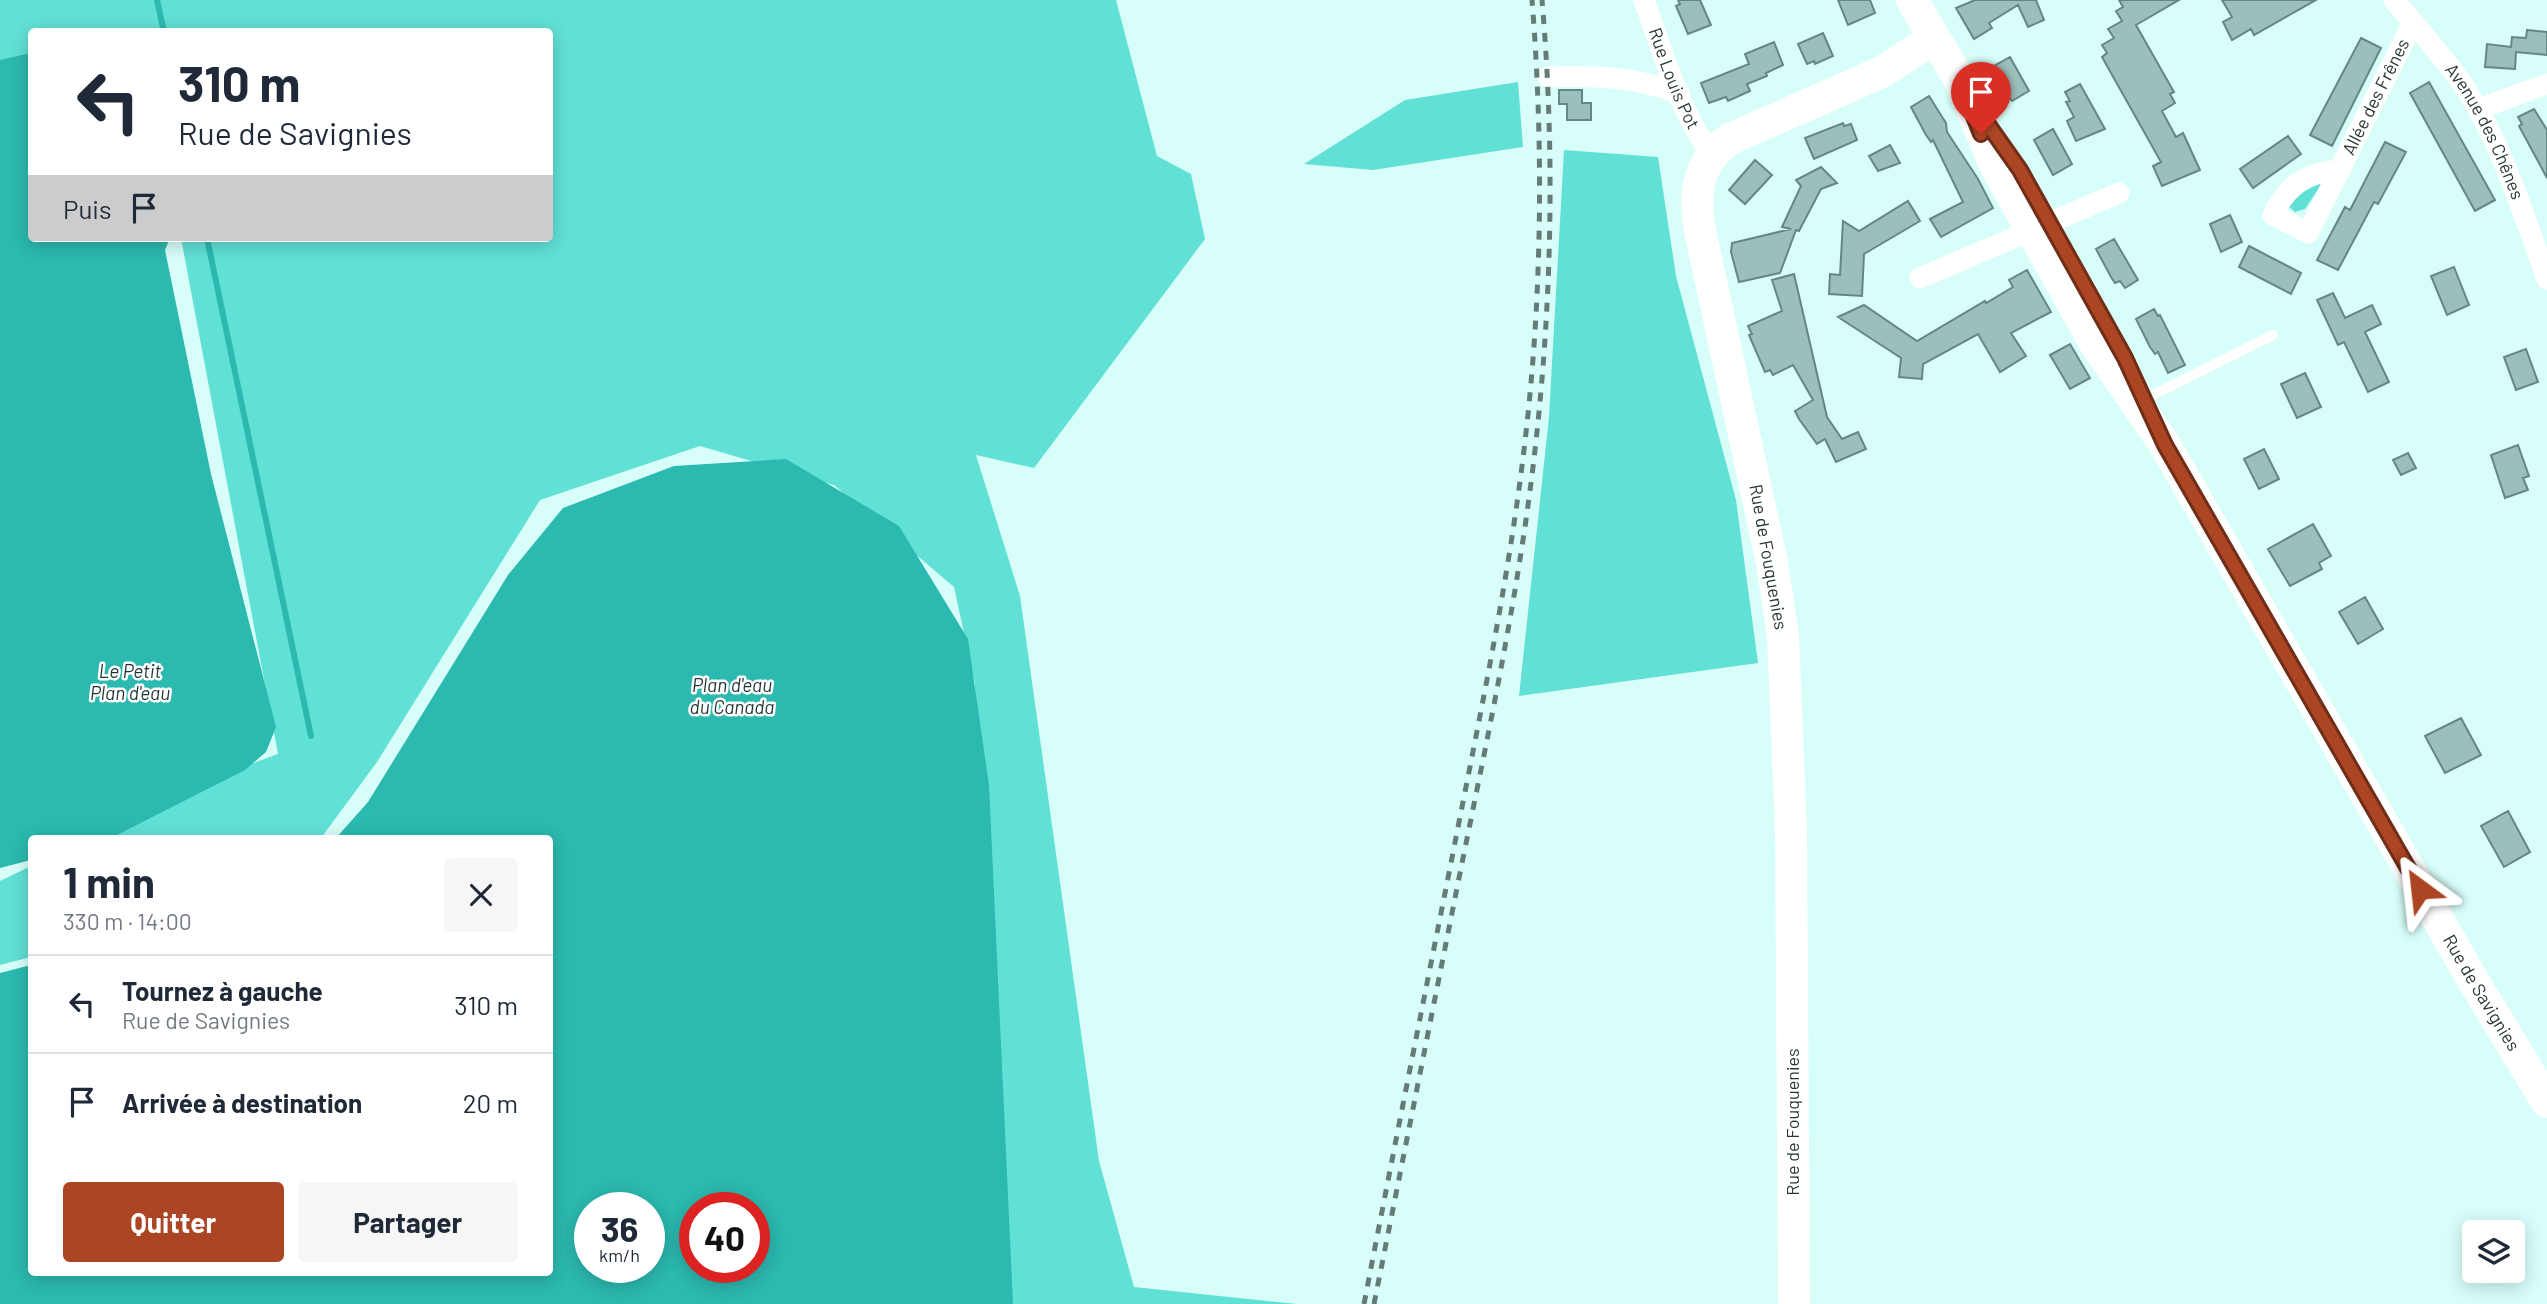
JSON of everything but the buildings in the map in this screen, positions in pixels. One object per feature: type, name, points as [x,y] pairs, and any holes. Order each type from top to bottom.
[{"type":"street","name":"Rue Louis Pot","points":[[1644,0],[1679,93],[1698,134],[1712,154]]},
{"type":"street","name":"Avenue des Chênes","points":[[2394,0],[2439,52],[2478,109],[2503,160],[2547,279]]},
{"type":"street","name":"Rue de Savignies","points":[[1920,2],[1934,38],[1963,89],[1989,152],[2040,226],[2104,359],[2140,401],[2474,982],[2547,1102]]},
{"type":"street","name":"Allée des Frênes","points":[[2340,170],[2413,23]]},
{"type":"street","points":[[1712,154],[1741,133],[1882,72],[1934,38]]},
{"type":"street","points":[[1548,77],[1602,75],[1643,82],[1679,93]]},
{"type":"street","points":[[2478,109],[2547,84]]},
{"type":"street","name":"Rue de Fouquenies","points":[[1712,154],[1700,181],[1697,217],[1773,563],[1783,636],[1791,830],[1794,1304]]},
{"type":"street","points":[[1920,278],[2119,193]]},
{"type":"lane","points":[[2140,401],[2273,335]]},
{"type":"shaded area","points":[[0,0],[1116,0],[1157,156],[1191,174],[1205,239],[1034,468],[976,455],[1020,596],[1099,1161],[1134,1287],[1297,1304],[982,1304],[989,1232],[975,684],[954,587],[834,485],[700,446],[540,500],[377,762],[323,835],[94,835],[218,776],[278,754],[182,242],[553,242],[553,28],[28,28],[28,57],[0,62]]},
{"type":"shaded area","points":[[1518,82],[1523,147],[1373,170],[1304,164],[1405,100]]},
{"type":"shaded area","points":[[1564,150],[1658,157],[1676,276],[1736,500],[1758,663],[1519,696],[1549,417]]},
{"type":"shaded area","points":[[2323,182],[2305,209],[2295,212],[2288,206],[2293,195]]},
{"type":"shaded area","points":[[28,867],[28,958],[0,965],[0,881]]},
{"type":"water","name":"Le Petit Plan d'eau","points":[[28,54],[28,242],[168,242],[165,250],[211,474],[276,727],[266,752],[245,770],[117,835],[28,835],[28,861],[0,868],[0,60]]},
{"type":"water","name":"Plan d'eau du Canada","points":[[786,459],[899,526],[968,639],[989,785],[1013,1304],[0,1304],[0,973],[28,966],[28,1276],[553,1276],[553,835],[339,835],[368,802],[508,575],[563,508],[674,466]]},
{"type":"waterway","points":[[157,0],[163,28]]},
{"type":"waterway","points":[[208,242],[311,736]]},
{"type":"railway","points":[[1364,1304],[1491,660],[1524,450],[1538,282],[1538,113],[1532,0]]},
{"type":"railway","points":[[1374,1304],[1512,608],[1535,450],[1545,338],[1550,225],[1549,112],[1542,0]]},
{"type":"route","points":[[1981,134],[1963,89],[2020,170],[2125,358],[2165,445],[2420,889]]}]
